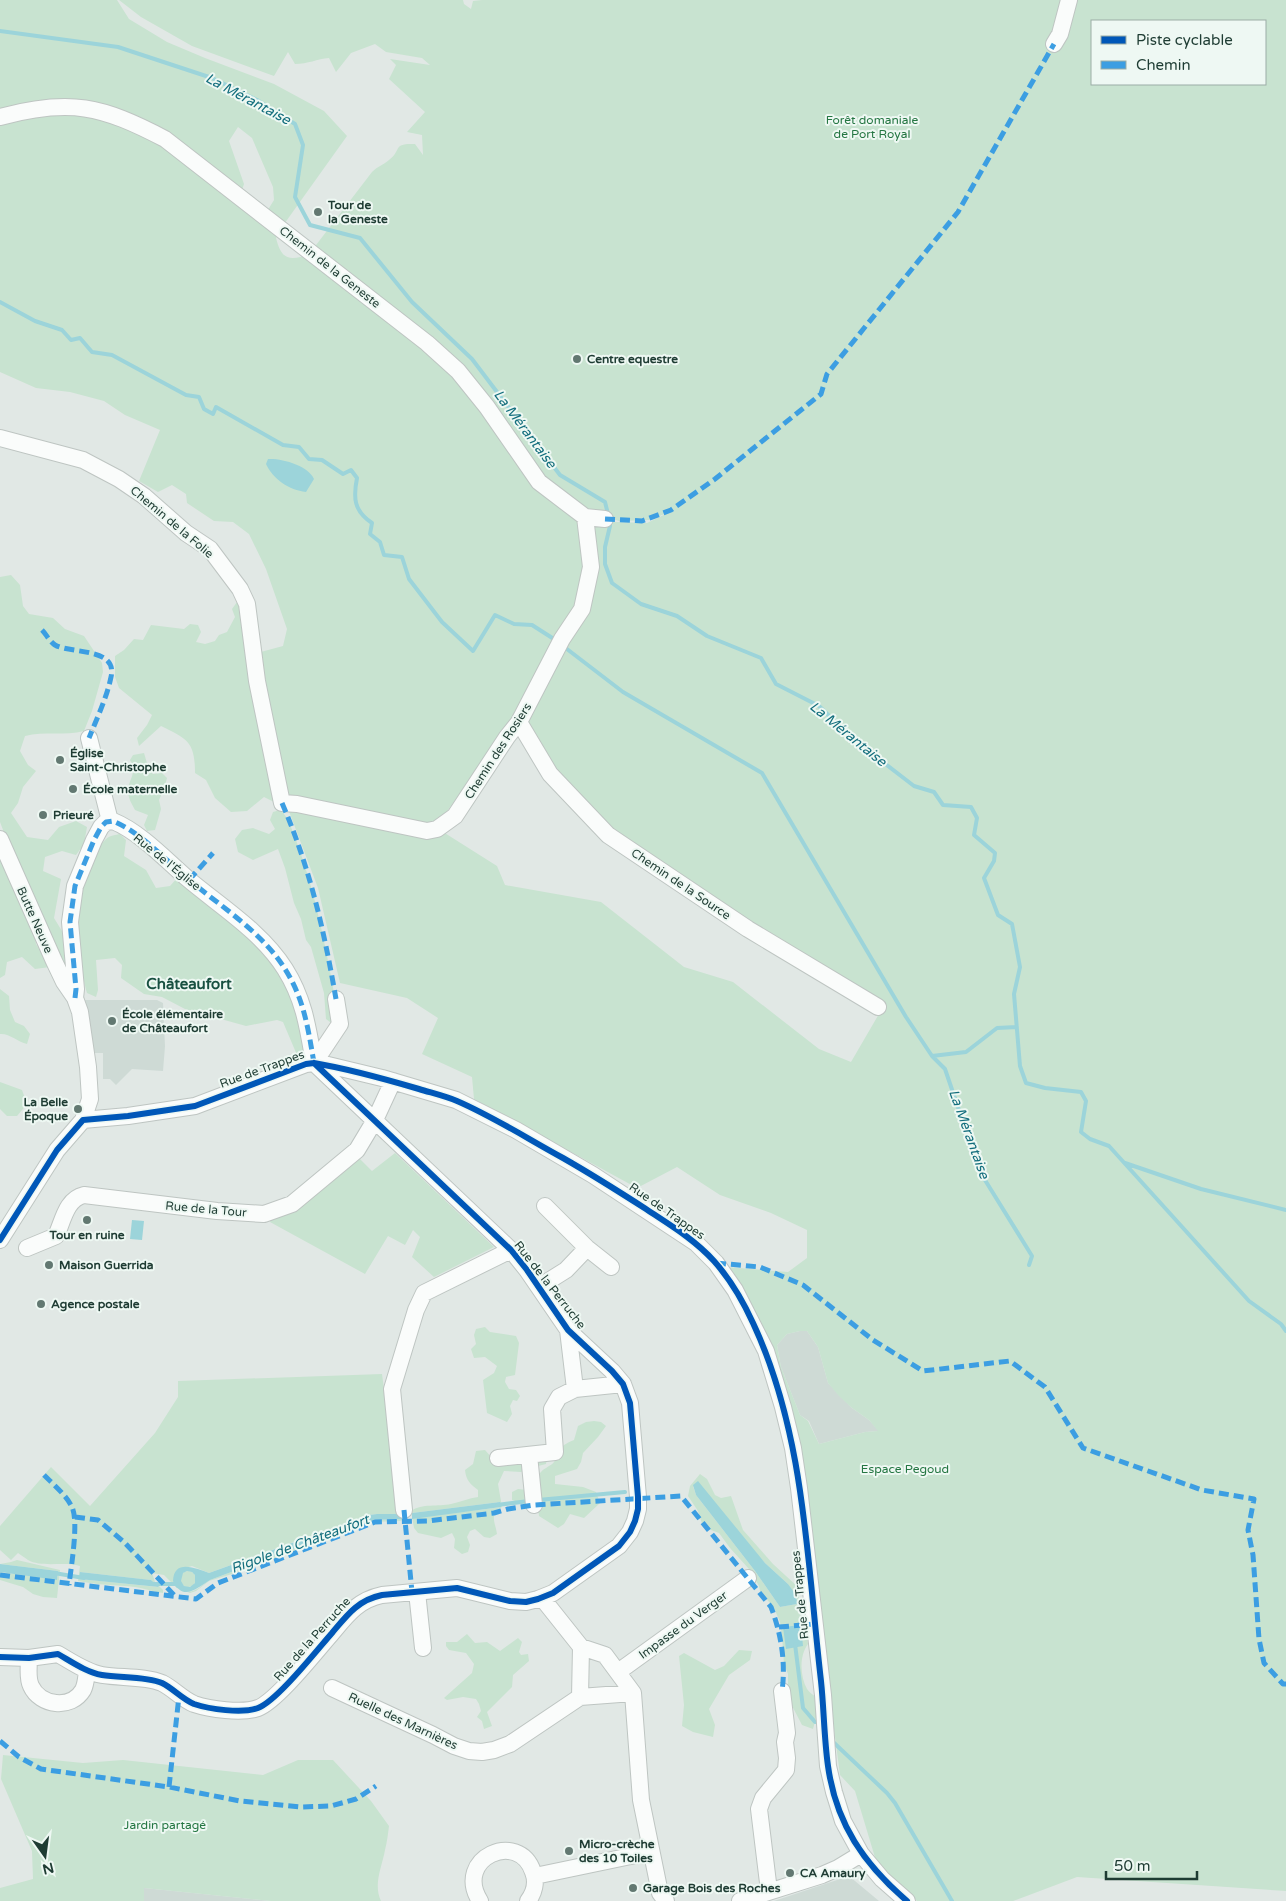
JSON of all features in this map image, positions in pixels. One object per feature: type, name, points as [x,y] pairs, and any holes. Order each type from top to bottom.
[{"type":"street","points":[[1054,44],[1060,34],[1069,0]]},
{"type":"street","name":"Chemin de la Geneste","points":[[0,117],[43,107],[87,108],[130,121],[165,139],[427,343],[458,371],[487,407],[539,482],[585,517]]},
{"type":"street","name":"Chemin de la Folie","points":[[0,438],[83,460],[119,479],[144,496],[186,533],[210,549],[240,589],[247,604],[257,681],[282,803]]},
{"type":"street","points":[[585,517],[605,519]]},
{"type":"street","name":"Chemin des Rosiers","points":[[282,803],[297,804],[427,831],[437,829],[455,816],[519,722],[560,644],[582,609],[591,567],[585,517]]},
{"type":"street","name":"Chemin de la Source","points":[[519,722],[550,774],[608,834],[748,929],[878,1008]]},
{"type":"street","points":[[0,1240],[57,1150],[83,1120],[90,1099],[80,1012],[75,998],[76,988],[70,922],[76,886],[94,840],[101,827],[110,821],[89,738]]},
{"type":"street","name":"Rue de l'Église","points":[[110,821],[118,823],[145,842],[248,928],[277,956],[303,1005],[314,1063]]},
{"type":"street","name":"Butte Neuve","points":[[0,839],[54,961],[64,982],[75,998]]},
{"type":"street","points":[[336,999],[340,1024],[314,1063],[375,1120]]},
{"type":"street","name":"Rue de Trappes","points":[[83,1120],[128,1116],[195,1106],[306,1064],[314,1063],[393,1081],[456,1100],[516,1130],[593,1175],[696,1243],[716,1263],[736,1290],[766,1352],[777,1382],[789,1432],[799,1488],[823,1695],[828,1766],[834,1792],[843,1821],[861,1854],[882,1879],[903,1898]]},
{"type":"street","name":"Rue de la Tour","points":[[27,1248],[56,1236],[68,1205],[76,1197],[84,1195],[217,1211],[264,1214],[292,1204],[357,1150],[375,1120],[393,1081]]},
{"type":"street","name":"Rue de la Perruche","points":[[0,1657],[28,1658],[58,1654],[87,1671],[101,1675],[152,1680],[162,1683],[179,1696],[194,1704],[215,1709],[256,1709],[265,1705],[276,1695],[320,1648],[351,1609],[360,1603],[371,1598],[457,1588],[510,1601],[526,1602],[542,1598],[553,1593],[619,1546],[630,1532],[638,1509],[638,1497],[630,1403],[623,1384],[612,1371],[568,1330],[511,1250],[375,1120]]},
{"type":"street","points":[[545,1206],[587,1248],[611,1267]]},
{"type":"street","points":[[539,1287],[566,1270],[587,1248]]},
{"type":"street","points":[[404,1510],[392,1389],[416,1310],[424,1293],[511,1250]]},
{"type":"street","points":[[568,1330],[575,1389]]},
{"type":"street","points":[[498,1458],[555,1452],[552,1409],[559,1397],[575,1389],[623,1384]]},
{"type":"street","points":[[529,1455],[534,1505]]},
{"type":"street","name":"Impasse du Verger","points":[[618,1672],[748,1578]]},
{"type":"street","points":[[417,1592],[423,1648]]},
{"type":"street","points":[[542,1598],[581,1647],[606,1655],[634,1693],[641,1800],[650,1852],[660,1893],[666,1901]]},
{"type":"street","points":[[581,1647],[580,1697],[634,1693]]},
{"type":"street","points":[[28,1658],[31,1687],[40,1698],[50,1703],[63,1703],[78,1695],[86,1682],[87,1671]]},
{"type":"street","name":"Ruelle des Marnières","points":[[332,1688],[431,1728],[454,1746],[469,1751],[494,1750],[510,1744],[580,1697]]},
{"type":"street","points":[[769,1891],[759,1809],[763,1798],[786,1770],[785,1742],[787,1733],[782,1691]]},
{"type":"street","points":[[480,1901],[475,1892],[473,1882],[475,1872],[487,1856],[496,1852],[506,1851],[516,1853],[525,1858],[532,1866],[535,1876],[535,1887],[528,1901]]},
{"type":"street","points":[[535,1876],[650,1852]]},
{"type":"street","points":[[740,1901],[822,1875],[861,1854]]},
{"type":"shaded area","points":[[85,1000],[157,1000],[163,1003],[165,1046],[163,1071],[132,1069],[116,1085],[110,1079],[103,1079],[103,1053],[91,1053]]},
{"type":"shaded area","points":[[807,1331],[818,1347],[828,1383],[852,1408],[869,1420],[879,1431],[865,1432],[819,1444],[809,1421],[800,1415],[781,1367],[777,1345],[787,1334]]},
{"type":"shaded area","points":[[849,1876],[879,1901],[774,1901]]},
{"type":"shaded area","points":[[144,1888],[271,1901],[144,1901]]},
{"type":"green space","points":[[0,0],[117,0],[129,19],[167,42],[274,84],[324,111],[347,136],[282,227],[266,213],[274,200],[273,187],[252,138],[238,127],[229,141],[244,184],[241,193],[127,115],[0,113]]},
{"type":"green space","points":[[119,0],[463,0],[464,4],[471,9],[473,1],[482,0],[1286,0],[1286,1891],[1077,1877],[1013,1901],[917,1901],[877,1864],[855,1791],[840,1775],[793,1414],[726,1267],[788,1272],[807,1258],[807,1230],[771,1213],[720,1195],[677,1167],[637,1188],[474,1099],[472,1077],[422,1054],[438,1018],[407,998],[340,983],[318,888],[287,806],[440,830],[497,866],[505,885],[601,902],[684,967],[733,982],[819,1049],[851,1062],[883,1007],[613,833],[549,764],[522,727],[585,611],[588,521],[647,523],[670,512],[649,520],[619,521],[590,512],[534,471],[463,372],[313,249],[372,172],[387,162],[400,146],[415,144],[423,155],[422,135],[407,132],[425,112],[389,79],[396,65],[390,59],[430,65],[422,58],[386,52],[375,44],[351,53],[336,72],[329,58],[295,64],[288,52],[274,76],[192,46],[141,17]],"holes":[[[807,1331],[818,1347],[828,1383],[839,1396],[869,1420],[878,1431],[865,1432],[819,1444],[808,1421],[800,1415],[781,1367],[777,1345],[787,1334]]]},
{"type":"green space","points":[[64,109],[151,135],[280,232],[276,238],[278,246],[284,255],[297,258],[310,255],[427,347],[582,520],[587,570],[579,608],[526,702],[437,825],[286,801],[257,653],[283,646],[287,629],[266,569],[249,534],[233,522],[214,521],[187,503],[186,494],[172,485],[158,492],[139,481],[160,430],[125,415],[104,401],[70,392],[36,388],[0,372],[0,121]]},
{"type":"green space","points":[[11,575],[20,585],[23,606],[29,614],[53,618],[65,629],[84,636],[102,663],[103,672],[84,731],[25,736],[20,751],[28,765],[36,771],[23,787],[18,803],[11,813],[27,837],[48,840],[59,827],[76,821],[87,827],[84,844],[76,855],[62,851],[45,857],[43,871],[61,879],[54,918],[65,936],[68,961],[63,965],[13,856],[0,822],[0,577]]},
{"type":"green space","points":[[237,602],[244,605],[274,802],[264,797],[247,811],[231,812],[215,798],[206,780],[195,773],[195,762],[191,747],[183,738],[161,726],[139,746],[137,738],[152,715],[119,688],[115,677],[115,656],[124,650],[134,639],[143,640],[151,625],[184,629],[190,624],[198,625],[201,632],[196,642],[205,644],[215,641],[219,635],[227,632],[235,617],[232,609]]},
{"type":"green space","points":[[144,753],[149,770],[153,774],[162,773],[167,778],[159,800],[161,809],[155,830],[147,831],[144,825],[148,815],[135,810],[129,799],[128,791],[133,773],[130,760],[133,755]]},
{"type":"green space","points":[[280,810],[288,819],[316,904],[338,1014],[336,1021],[330,1022],[326,1019],[324,993],[311,947],[306,940],[278,849],[253,860],[238,852],[235,839],[242,830],[253,828],[269,834],[275,829],[270,820],[273,812]]},
{"type":"green space","points":[[120,834],[126,840],[124,856],[146,870],[156,888],[170,886],[178,877],[272,957],[294,996],[306,1051],[297,1055],[283,1022],[277,1020],[246,1026],[185,1009],[162,997],[144,994],[121,978],[122,965],[115,958],[96,960],[98,990],[96,997],[87,993],[77,938],[76,921],[79,902],[86,877],[101,845],[111,836]]},
{"type":"green space","points":[[0,848],[34,928],[36,944],[50,967],[35,969],[22,957],[7,962],[5,975],[0,978]]},
{"type":"green space","points":[[0,989],[9,996],[10,1010],[15,1022],[24,1026],[30,1034],[27,1044],[0,1034]]},
{"type":"green space","points":[[0,1082],[22,1090],[27,1104],[17,1116],[7,1116],[0,1109]]},
{"type":"green space","points":[[395,1153],[494,1247],[434,1277],[412,1257],[420,1237],[413,1230],[405,1245],[388,1236],[365,1274],[270,1222],[272,1217],[359,1158],[372,1171]]},
{"type":"green space","points":[[485,1327],[490,1332],[516,1336],[519,1343],[515,1375],[506,1377],[505,1382],[509,1389],[516,1390],[520,1396],[517,1401],[513,1400],[510,1406],[512,1414],[507,1422],[487,1413],[483,1380],[494,1373],[497,1366],[485,1357],[474,1358],[471,1349],[476,1344],[474,1335],[476,1329]]},
{"type":"green space","points":[[382,1374],[402,1520],[371,1522],[242,1571],[209,1581],[196,1591],[190,1593],[185,1591],[194,1590],[210,1580],[371,1520],[401,1519],[401,1514],[368,1515],[209,1573],[192,1566],[176,1571],[184,1591],[177,1588],[164,1575],[152,1573],[155,1582],[163,1590],[163,1593],[135,1587],[78,1581],[80,1566],[40,1564],[28,1560],[18,1553],[11,1560],[0,1550],[0,1526],[51,1467],[90,1506],[155,1433],[178,1397],[178,1381]],"holes":[[[80,1572],[151,1580],[158,1587],[80,1579]]]},
{"type":"green space","points":[[594,1421],[601,1422],[606,1426],[583,1453],[577,1469],[555,1476],[555,1484],[583,1487],[596,1492],[600,1503],[584,1518],[570,1514],[564,1524],[558,1528],[539,1516],[538,1508],[512,1500],[512,1492],[518,1489],[527,1490],[539,1474],[554,1462],[562,1447],[574,1440],[578,1426]]},
{"type":"green space","points":[[485,1450],[492,1458],[547,1459],[546,1464],[521,1472],[504,1471],[498,1484],[502,1507],[494,1516],[497,1534],[490,1538],[484,1537],[475,1529],[470,1531],[467,1537],[470,1545],[468,1552],[462,1554],[454,1548],[455,1539],[452,1533],[441,1538],[418,1533],[414,1528],[411,1511],[420,1507],[446,1505],[478,1497],[478,1490],[469,1482],[465,1470],[473,1464],[476,1451]],"holes":[[[500,1502],[501,1507],[446,1513],[412,1513]]]},
{"type":"green space","points":[[700,1474],[707,1479],[715,1495],[721,1498],[731,1496],[743,1530],[773,1564],[798,1587],[801,1621],[808,1644],[803,1654],[802,1672],[807,1689],[816,1697],[817,1714],[813,1729],[802,1725],[788,1698],[788,1674],[784,1664],[780,1622],[774,1608],[760,1591],[749,1569],[719,1533],[703,1527],[698,1511],[688,1496],[690,1486]],"holes":[[[693,1486],[765,1563],[788,1584],[797,1604],[780,1607],[755,1571],[696,1495]]]},
{"type":"green space","points":[[17,1560],[60,1570],[57,1598],[33,1594],[23,1587],[0,1580],[0,1572],[57,1579],[58,1571],[0,1564]]},
{"type":"green space","points":[[188,1571],[196,1579],[188,1587],[180,1579]]},
{"type":"green space","points":[[467,1634],[475,1643],[487,1642],[500,1651],[518,1638],[522,1642],[519,1652],[521,1655],[528,1654],[529,1661],[513,1675],[512,1687],[487,1712],[492,1726],[484,1729],[482,1721],[477,1717],[481,1711],[476,1699],[463,1697],[447,1700],[444,1698],[472,1673],[474,1664],[466,1653],[449,1650],[446,1646],[446,1642],[457,1642]]},
{"type":"green space","points":[[739,1650],[752,1651],[750,1660],[729,1675],[709,1709],[715,1725],[713,1737],[693,1732],[682,1726],[684,1705],[679,1656],[684,1653],[715,1670],[724,1666]]},
{"type":"green space","name":"Jardin partagé","points":[[3,1755],[83,1763],[123,1760],[263,1775],[298,1760],[333,1760],[371,1801],[389,1826],[378,1882],[381,1901],[271,1901],[144,1888],[144,1901],[0,1901],[0,1888],[33,1879],[32,1851],[1,1779]]},
{"type":"water","points":[[268,459],[287,461],[307,470],[314,479],[306,492],[294,489],[277,479],[266,464]]},
{"type":"water","points":[[132,1220],[144,1221],[142,1240],[130,1239]]},
{"type":"water","points":[[698,1481],[765,1563],[788,1584],[796,1595],[797,1604],[780,1607],[755,1571],[696,1495],[693,1485]]},
{"type":"water","points":[[500,1502],[501,1507],[412,1519],[412,1513]]},
{"type":"water","points":[[401,1514],[402,1519],[371,1520],[210,1580],[190,1591],[181,1591],[173,1581],[177,1569],[182,1567],[209,1573],[369,1515]],"holes":[[[187,1571],[195,1575],[195,1583],[190,1587],[184,1586],[181,1581],[183,1573]]]},
{"type":"water","points":[[0,1564],[58,1571],[57,1580],[0,1572]]},
{"type":"water","points":[[80,1572],[151,1580],[159,1587],[79,1579]]},
{"type":"water","points":[[801,1625],[803,1646],[786,1649],[783,1627]]},
{"type":"waterway","name":"La Mérantaise","points":[[0,31],[118,47],[212,78],[257,100],[295,124],[303,145],[295,197],[310,225],[360,238],[412,302],[472,359],[560,475],[605,502],[608,514]]},
{"type":"waterway","name":"La Mérantaise","points":[[0,302],[35,321],[62,330],[71,340],[80,338],[92,352],[112,355],[186,395],[199,397],[204,409],[213,414],[216,407],[283,445],[299,447],[309,459],[322,460],[343,474],[351,470],[357,478],[356,504],[362,514],[372,523],[370,534],[380,542],[384,555],[402,557],[409,579],[442,622],[473,651],[495,615],[514,624],[532,625],[557,641]]},
{"type":"waterway","name":"La Mérantaise","points":[[609,521],[610,526],[605,547],[605,564],[612,583],[641,604],[677,616],[707,636],[761,658],[776,684],[819,706],[853,739],[914,786],[934,792],[943,805],[971,807],[977,818],[974,835],[995,853],[994,861],[984,878],[998,915],[1012,924],[1020,967],[1014,994],[1020,1066],[1026,1083],[1045,1088],[1081,1092],[1086,1101],[1081,1132],[1090,1139],[1109,1146],[1249,1301],[1281,1324],[1286,1331]]},
{"type":"waterway","name":"La Mérantaise","points":[[563,646],[623,692],[762,773],[906,1017],[932,1056],[945,1069],[980,1172],[1032,1256],[1029,1265]]},
{"type":"waterway","name":"La Mérantaise","points":[[932,1056],[966,1052],[997,1028],[1017,1027]]},
{"type":"waterway","name":"La Mérantaise","points":[[1125,1163],[1201,1189],[1286,1210]]},
{"type":"waterway","name":"Rigole de Châteaufort","points":[[538,1500],[625,1492]]},
{"type":"waterway","name":"Rigole de Châteaufort","points":[[497,1505],[529,1501]]},
{"type":"waterway","name":"Rigole de Châteaufort","points":[[54,1573],[84,1578]]},
{"type":"waterway","name":"Rigole de Châteaufort","points":[[151,1584],[176,1584],[178,1586]]},
{"type":"waterway","name":"Rigole de Châteaufort","points":[[795,1644],[803,1708],[815,1722]]},
{"type":"waterway","name":"Rigole de Châteaufort","points":[[831,1740],[887,1793],[895,1803],[952,1901]]},
{"type":"marked path","points":[[605,519],[642,521],[671,510],[715,479],[821,394],[827,374],[958,212],[1054,44]]},
{"type":"marked path","points":[[42,630],[55,645],[100,656],[111,667],[111,677],[107,692],[89,738]]},
{"type":"marked path","points":[[282,803],[301,851],[315,900],[336,999]]},
{"type":"marked path","points":[[75,998],[76,989],[70,922],[75,886],[101,827],[106,822],[113,821],[133,832],[152,847],[188,879],[253,931],[276,956],[297,991],[307,1026],[314,1063]]},
{"type":"marked path","points":[[189,880],[213,853]]},
{"type":"marked path","points":[[716,1263],[760,1267],[803,1285],[873,1340],[923,1371],[1010,1361],[1045,1387],[1083,1448],[1202,1490],[1254,1499],[1248,1530],[1253,1555],[1259,1639],[1264,1663],[1283,1684],[1286,1684]]},
{"type":"marked path","points":[[44,1475],[60,1490],[72,1507],[74,1514],[74,1545],[69,1585]]},
{"type":"marked path","points":[[0,1575],[196,1599],[218,1583],[375,1522],[428,1521],[494,1513],[534,1505],[681,1496],[771,1607],[782,1648],[782,1691]]},
{"type":"marked path","points":[[404,1510],[412,1592]]},
{"type":"marked path","points":[[75,1517],[98,1520],[124,1542],[174,1595]]},
{"type":"marked path","points":[[779,1627],[814,1624]]},
{"type":"marked path","points":[[169,1787],[179,1696]]},
{"type":"marked path","points":[[0,1741],[19,1757],[41,1769],[169,1787],[240,1801],[300,1807],[331,1806],[356,1799],[376,1786]]},
{"type":"cycle path","points":[[0,1240],[57,1150],[83,1120],[128,1116],[195,1106],[306,1064],[314,1063],[354,1071],[448,1098],[471,1107],[584,1170],[682,1233],[706,1253],[731,1283],[753,1323],[770,1365],[784,1409],[794,1453],[801,1499],[821,1681],[828,1766],[832,1787],[845,1824],[854,1841],[878,1872],[907,1901]]},
{"type":"cycle path","points":[[0,1657],[29,1658],[58,1654],[96,1674],[148,1679],[162,1683],[190,1702],[200,1706],[226,1710],[251,1710],[258,1708],[275,1696],[348,1614],[360,1604],[374,1597],[457,1588],[510,1601],[526,1602],[538,1599],[553,1593],[619,1546],[630,1532],[638,1509],[638,1497],[630,1403],[623,1384],[612,1371],[568,1330],[511,1250],[314,1063]]},
{"type":"place","name":"Tour de la Geneste","points":[[318,212]]},
{"type":"place","name":"Centre equestre","points":[[577,359]]},
{"type":"place","name":"Église Saint-Christophe","points":[[60,760]]},
{"type":"place","name":"École maternelle","points":[[73,789]]},
{"type":"place","name":"Prieuré","points":[[43,815]]},
{"type":"place","name":"École élémentaire de Châteaufort","points":[[112,1021]]},
{"type":"place","name":"La Belle Époque","points":[[78,1109]]},
{"type":"place","name":"Tour en ruine","points":[[87,1220]]},
{"type":"place","name":"Maison Guerrida","points":[[49,1265]]},
{"type":"place","name":"Agence postale","points":[[41,1304]]},
{"type":"place","name":"Micro-crèche des 10 Toiles","points":[[569,1851]]},
{"type":"place","name":"CA Amaury","points":[[790,1873]]},
{"type":"place","name":"Garage Bois des Roches","points":[[633,1888]]},
{"type":"district","name":"Châteaufort","points":[[189,984]]},
{"type":"park label","name":"Forêt domaniale de Port Royal","points":[[872,127]]},
{"type":"park label","name":"Espace Pegoud","points":[[905,1469]]}]
